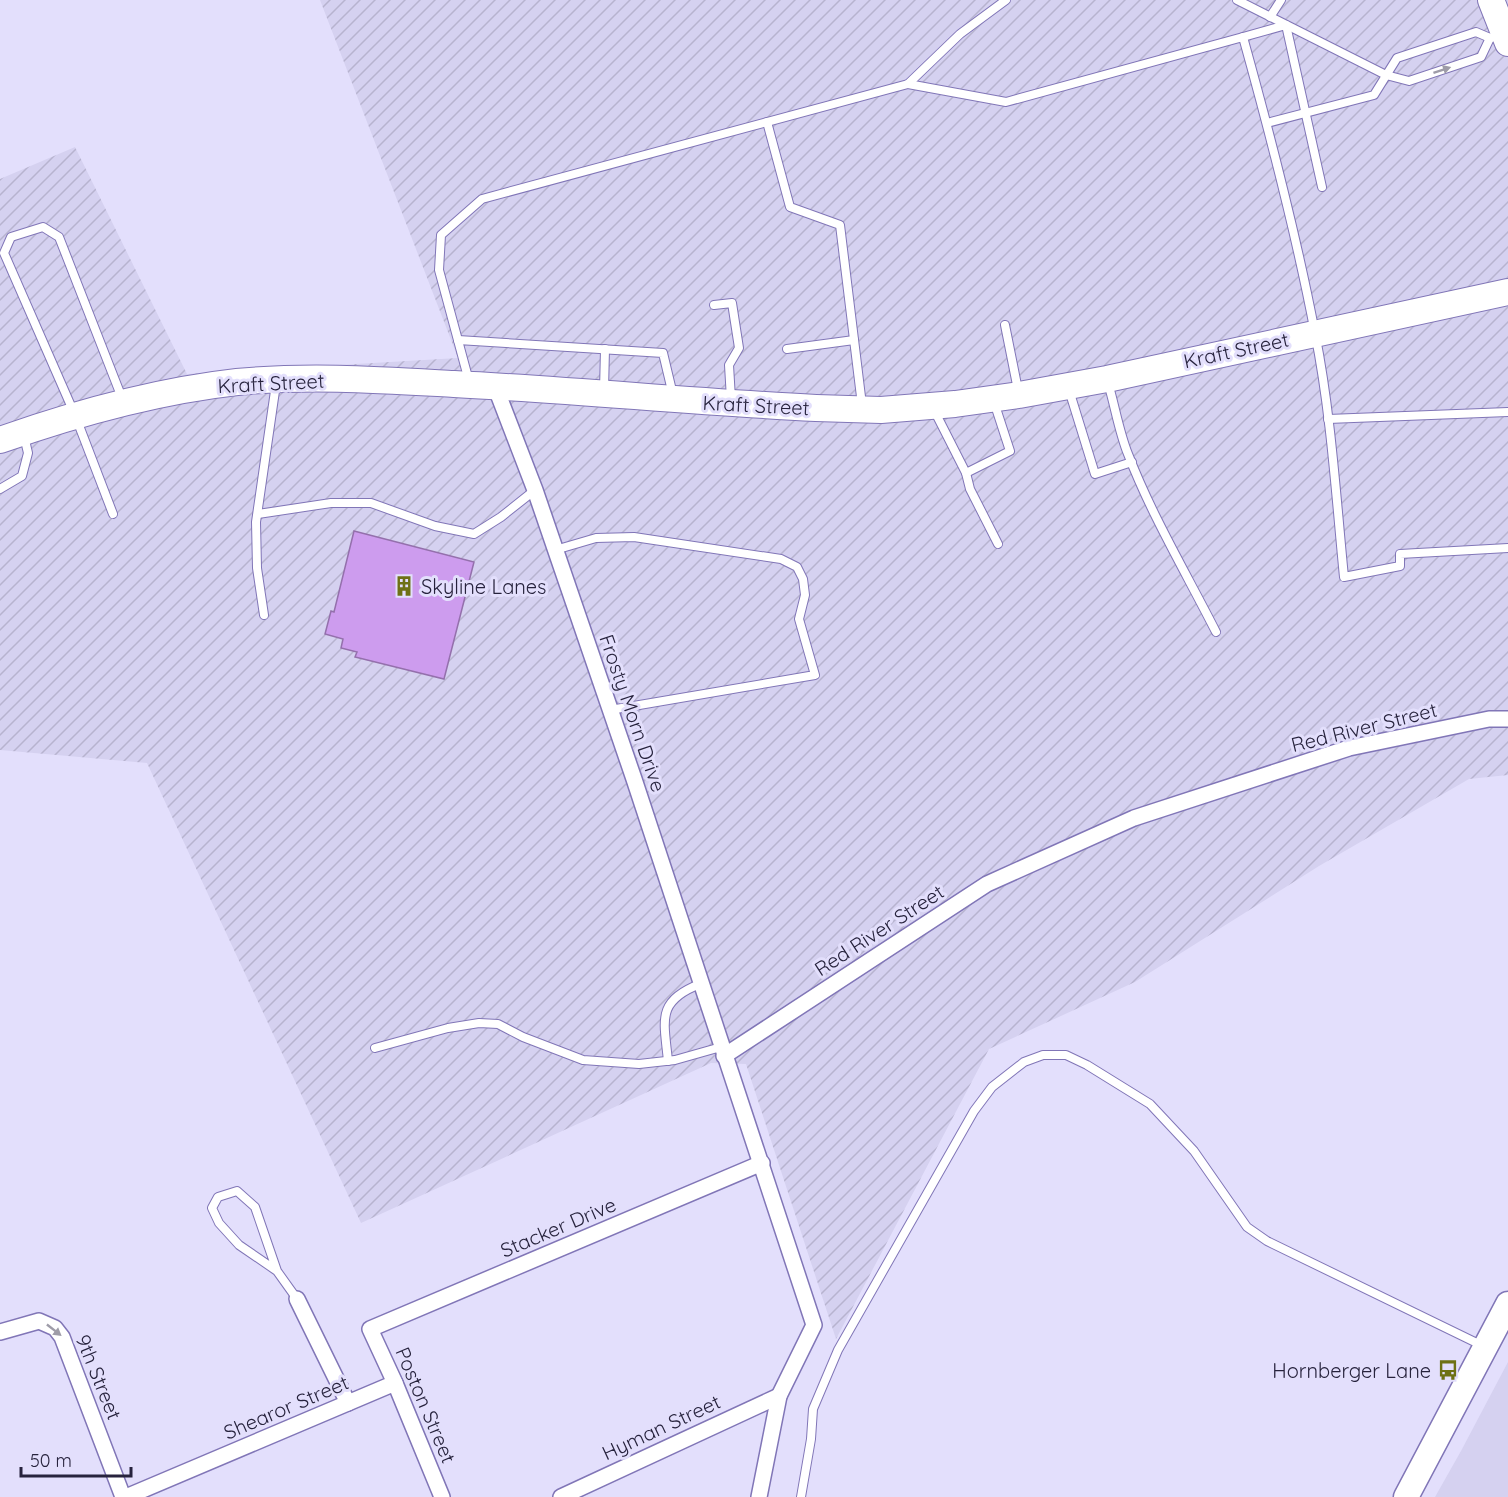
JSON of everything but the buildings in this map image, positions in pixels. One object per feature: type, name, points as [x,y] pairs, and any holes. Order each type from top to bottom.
[{"type":"highway","points":[[1491,0],[1501,38]]},
{"type":"highway","points":[[1503,295],[1500,280],[1508,272]]},
{"type":"highway","name":"Kraft Street","points":[[11,436],[124,402],[236,382],[276,380],[389,381],[731,404],[863,409],[932,406],[1018,395],[1107,379],[1503,295]]},
{"type":"main road","points":[[1406,1497],[1508,1304]]},
{"type":"street","name":"Frosty Morn Drive","points":[[482,386],[535,490],[722,1051]]},
{"type":"street","name":"Red River Street","points":[[722,1051],[987,884],[1134,818],[1348,748],[1489,718],[1508,719]]},
{"type":"street","points":[[722,1051],[762,1163],[814,1325],[780,1396],[759,1497]]},
{"type":"street","name":"Stacker Drive","points":[[370,1329],[762,1163]]},
{"type":"street","points":[[297,1299],[348,1403]]},
{"type":"street","name":"9th Street","points":[[0,1332],[39,1321],[55,1328],[62,1337],[125,1497]]},
{"type":"street","name":"Poston Street","points":[[370,1329],[442,1497]]},
{"type":"street","name":"Shearor Street","points":[[125,1497],[395,1383]]},
{"type":"street","name":"Hyman Street","points":[[561,1497],[780,1396]]},
{"type":"lane","points":[[908,84],[960,34],[1006,0]]},
{"type":"lane","points":[[1237,0],[1386,75],[1409,81],[1481,57],[1501,38]]},
{"type":"lane","points":[[1270,17],[1281,0]]},
{"type":"lane","points":[[482,386],[458,340],[439,270],[441,235],[482,199],[908,84],[1006,102],[1286,25]]},
{"type":"lane","points":[[1286,25],[1322,187]]},
{"type":"lane","points":[[1267,123],[1374,95],[1397,58],[1476,32],[1501,38]]},
{"type":"lane","points":[[1244,37],[1267,123],[1315,334],[1328,419],[1344,577],[1400,566],[1400,555],[1508,548]]},
{"type":"lane","points":[[767,122],[790,207],[840,225],[863,409]]},
{"type":"lane","points":[[113,514],[75,415],[4,253],[10,237],[43,226],[59,237],[124,402]]},
{"type":"lane","points":[[714,305],[732,303],[739,348],[729,365],[731,404]]},
{"type":"lane","points":[[1005,326],[1018,395]]},
{"type":"lane","points":[[458,340],[663,353],[674,399]]},
{"type":"lane","points":[[787,349],[855,340]]},
{"type":"lane","points":[[604,349],[604,394]]},
{"type":"lane","points":[[1107,379],[1132,462],[1161,529],[1216,632]]},
{"type":"lane","points":[[264,615],[257,568],[258,514],[276,380]]},
{"type":"lane","points":[[1068,386],[1095,474],[1132,462]]},
{"type":"lane","points":[[966,473],[1010,451],[993,398]]},
{"type":"lane","points":[[932,406],[998,544]]},
{"type":"lane","points":[[1328,419],[1508,412]]},
{"type":"lane","points":[[0,489],[22,476],[28,453],[11,436]]},
{"type":"lane","points":[[258,514],[331,503],[372,503],[435,526],[474,534],[501,517],[535,490]]},
{"type":"lane","points":[[555,550],[596,538],[634,537],[781,559],[796,567],[803,579],[805,595],[799,619],[814,675],[610,710]]},
{"type":"lane","points":[[668,1060],[664,1024],[667,1006],[683,990],[700,984]]},
{"type":"lane","points":[[375,1048],[448,1028],[479,1023],[498,1024],[523,1037],[583,1060],[639,1064],[722,1051]]},
{"type":"lane","points":[[801,1497],[811,1439],[813,1409],[838,1350],[974,1111],[992,1087],[1024,1062],[1043,1055],[1065,1055],[1087,1065],[1150,1104],[1194,1151],[1247,1227],[1267,1241],[1485,1347]]},
{"type":"lane","points":[[277,1271],[239,1245],[219,1223],[212,1208],[218,1197],[237,1191],[255,1207],[277,1271],[297,1299]]},
{"type":"shaded area","points":[[320,0],[1508,0],[1508,775],[1469,779],[1319,866],[1135,982],[989,1049],[836,1339],[746,1064],[711,1063],[361,1223],[147,763],[0,750],[0,179],[75,147],[187,374],[458,358]]},
{"type":"shaded area","points":[[1508,1362],[1508,1497],[1435,1497],[1461,1451]]},
{"type":"place","name":"Skyline Lanes","points":[[404,586]]},
{"type":"place","name":"Hornberger Lane","points":[[1448,1370]]}]
